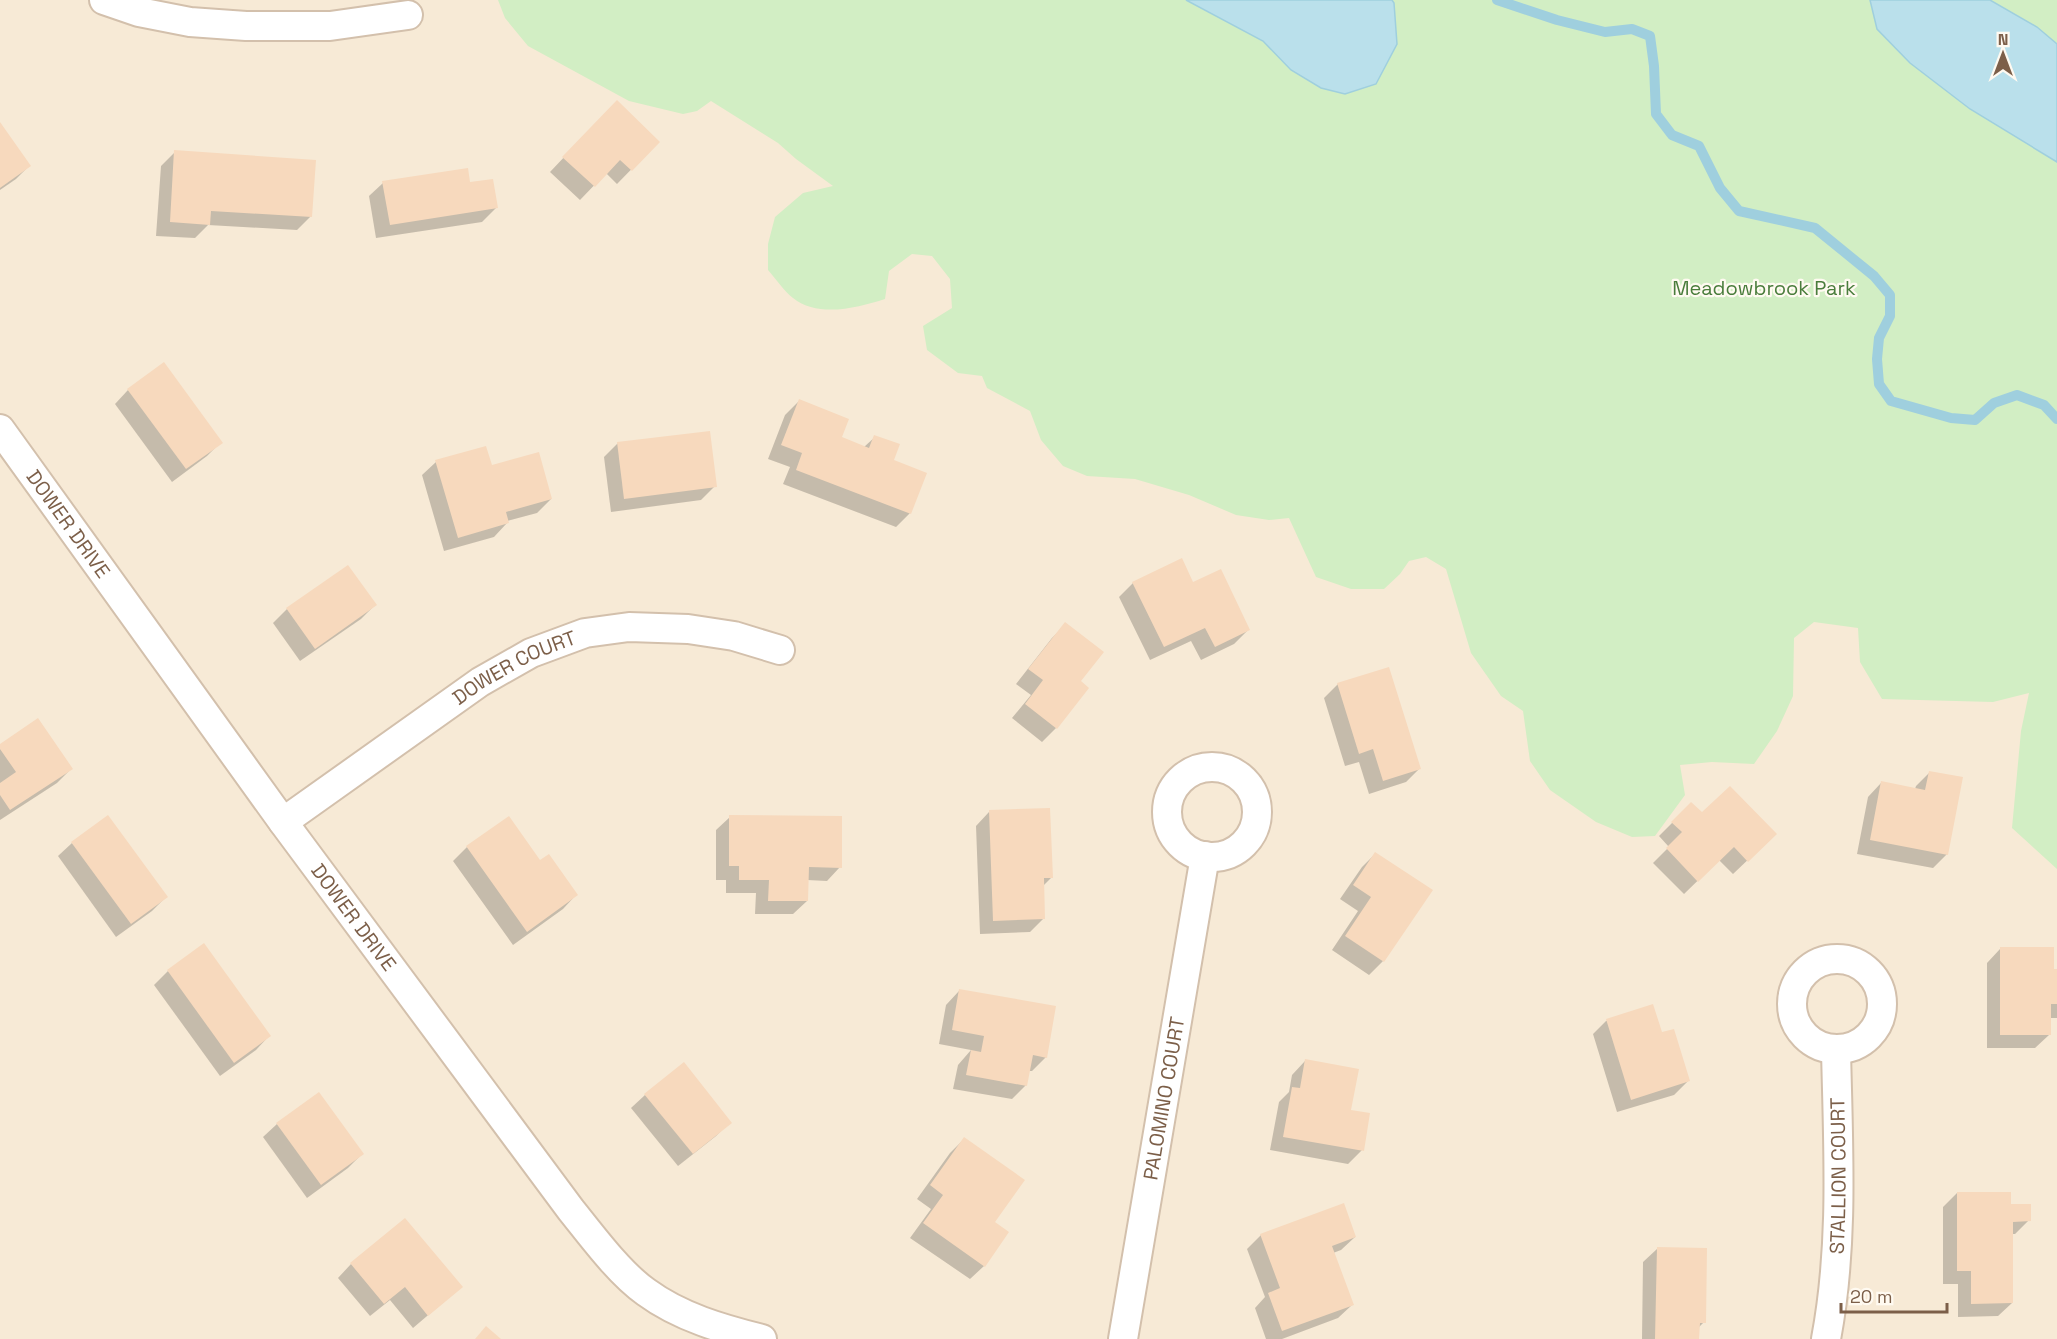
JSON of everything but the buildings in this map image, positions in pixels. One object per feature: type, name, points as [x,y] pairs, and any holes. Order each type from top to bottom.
[{"type":"street","points":[[104,0],[139,12],[190,22],[246,26],[330,26],[408,15]]},
{"type":"street","name":"DOWER DRIVE","points":[[0,429],[283,822],[571,1210],[612,1259],[645,1292],[682,1313],[725,1330],[762,1339]]},
{"type":"street","name":"DOWER COURT","points":[[283,822],[480,682],[531,653],[585,633],[629,627],[688,629],[734,636],[780,650]]},
{"type":"street","name":"PALOMINO COURT","points":[[1123,1339],[1205,856]]},
{"type":"street","name":"STALLION COURT","points":[[1826,1339],[1834,1297],[1839,1189],[1836,1049]]},
{"type":"shaded area","points":[[0,0],[654,0],[2057,647],[2057,1339],[0,1339]]},
{"type":"green space","name":"Meadowbrook Park","points":[[498,0],[2057,0],[2057,869],[2012,828],[2021,731],[2029,693],[1993,702],[1882,699],[1860,662],[1858,628],[1814,622],[1794,638],[1793,696],[1777,731],[1754,764],[1712,762],[1680,765],[1685,795],[1655,836],[1632,837],[1596,822],[1550,790],[1530,761],[1523,711],[1501,696],[1471,653],[1446,569],[1426,557],[1409,561],[1400,574],[1384,589],[1351,589],[1316,577],[1289,518],[1269,520],[1236,515],[1189,495],[1135,479],[1087,476],[1063,466],[1041,440],[1030,411],[987,388],[982,376],[958,373],[927,350],[923,326],[952,308],[950,279],[932,256],[912,254],[889,271],[885,299],[838,309],[814,308],[803,304],[793,298],[768,270],[768,244],[775,217],[803,193],[833,186],[778,143],[711,101],[697,111],[683,114],[629,101],[528,46],[505,18]]},
{"type":"water","points":[[1186,0],[1392,0],[1397,44],[1376,84],[1345,94],[1321,88],[1291,70],[1263,41]]},
{"type":"water","points":[[1870,0],[1990,0],[2037,27],[2057,44],[2057,162],[1970,109],[1910,63],[1877,29]]},
{"type":"waterway","points":[[1497,0],[1557,20],[1605,32],[1632,29],[1650,36],[1656,114],[1672,135],[1699,146],[1720,188],[1739,211],[1815,228],[1874,276],[1890,295],[1890,316],[1879,338],[1877,359],[1879,384],[1891,401],[1951,418],[1975,420],[1994,403],[2017,395],[2044,405],[2057,419]]}]
